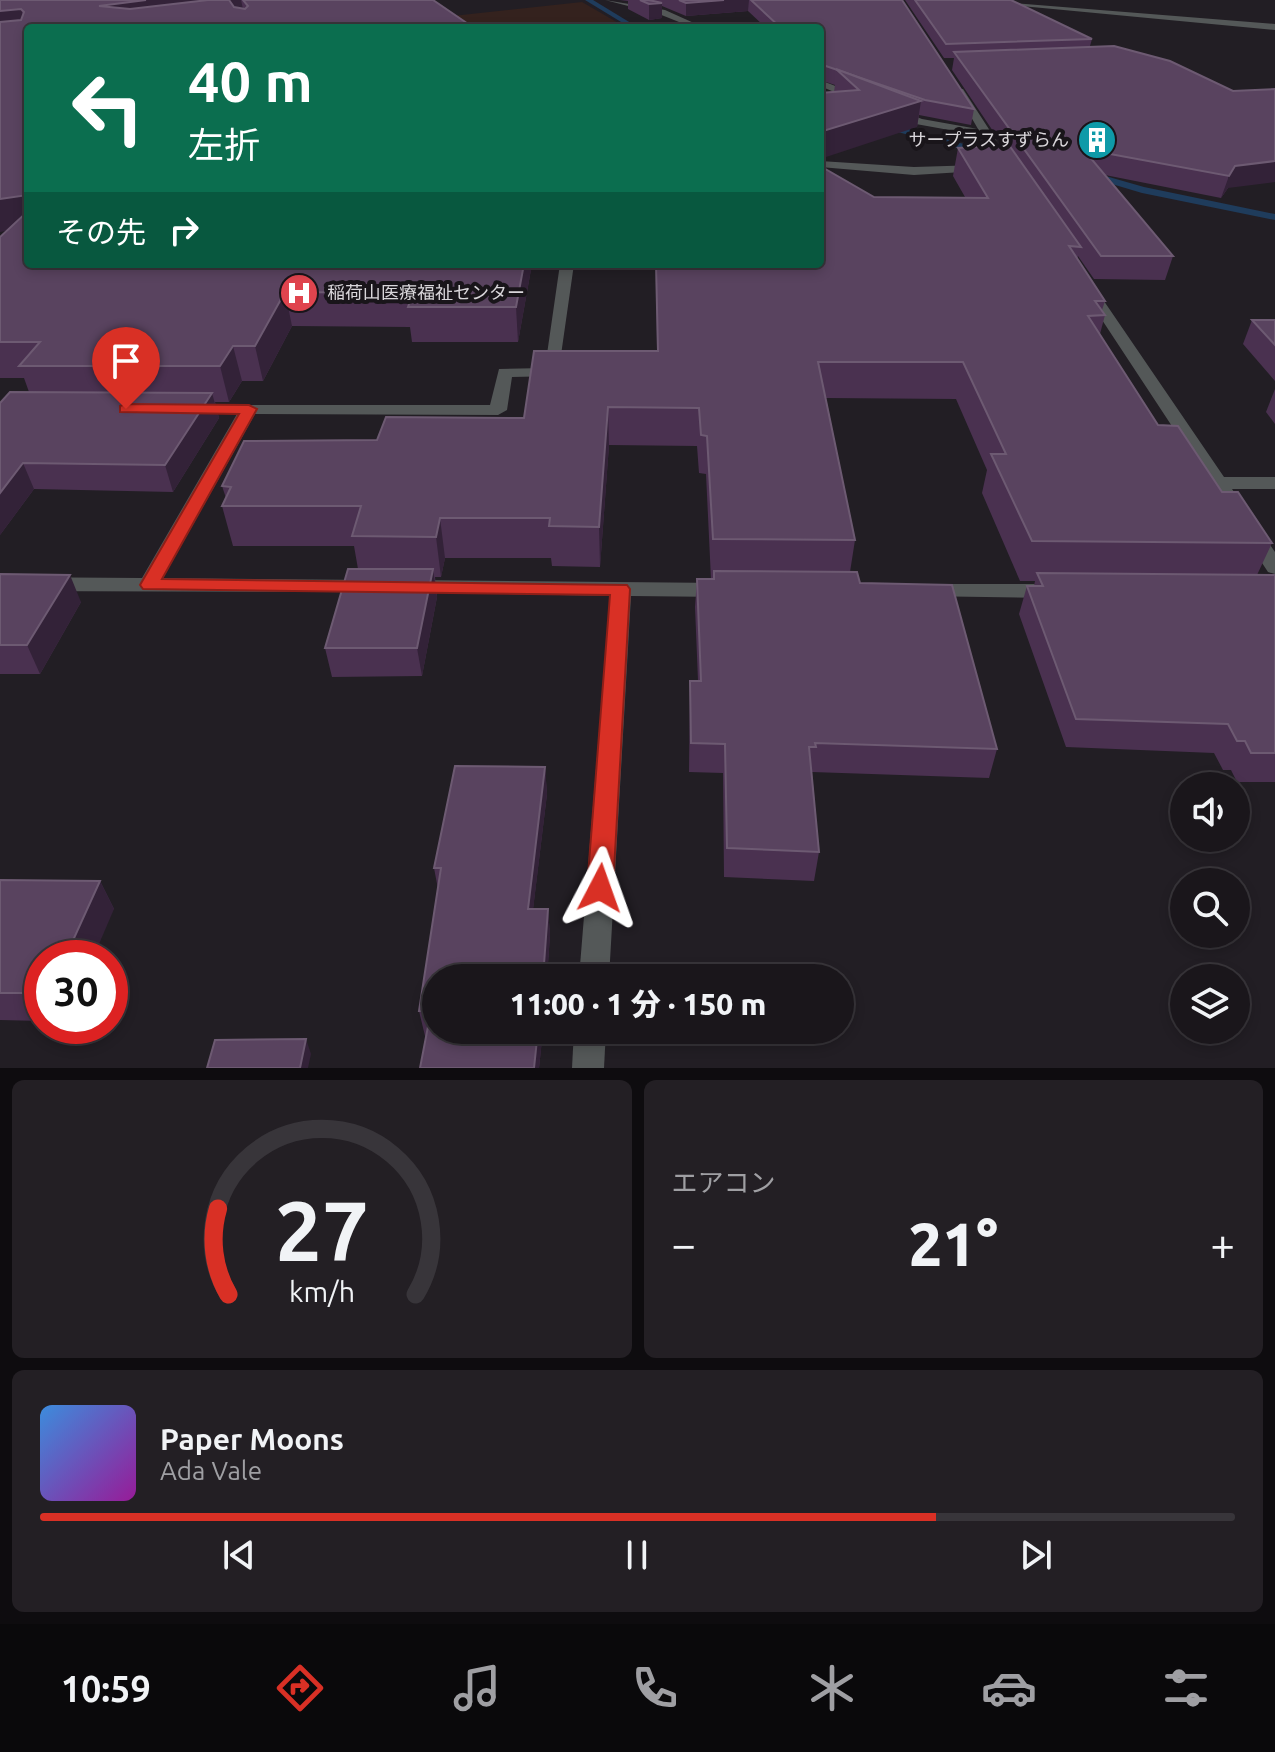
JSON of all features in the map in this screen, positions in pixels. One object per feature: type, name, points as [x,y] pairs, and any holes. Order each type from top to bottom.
[{"type":"street","points":[[609,0],[662,12],[691,24]]},
{"type":"street","points":[[979,0],[1275,27]]},
{"type":"street","points":[[998,1],[1034,18]]},
{"type":"street","points":[[954,83],[989,134],[1020,188]]},
{"type":"street","points":[[824,85],[863,100]]},
{"type":"street","points":[[877,105],[920,122],[989,134]]},
{"type":"street","points":[[824,164],[914,171],[1003,159]]},
{"type":"street","points":[[172,409],[498,410],[505,372],[552,373],[566,268]]},
{"type":"street","points":[[1076,271],[1275,567]]},
{"type":"street","points":[[149,585],[249,409]]},
{"type":"street","points":[[1219,483],[1275,483]]},
{"type":"street","points":[[0,584],[748,590]]},
{"type":"street","points":[[595,964],[621,589]]},
{"type":"street","points":[[908,591],[1067,592]]},
{"type":"street","points":[[588,1068],[589,1044]]},
{"type":"shaded area","points":[[582,2],[620,24],[430,24],[434,18]]},
{"type":"building","points":[[0,0],[146,0],[99,6],[130,9],[229,0],[234,7],[245,9],[248,6],[243,0],[433,0],[468,24],[24,24],[24,196],[0,199],[0,22],[21,20],[24,12],[21,9],[0,11]]},
{"type":"building","points":[[640,0],[649,0],[662,3],[649,4]]},
{"type":"building","points":[[679,0],[724,0],[686,3]]},
{"type":"building","points":[[751,0],[902,0],[974,109],[925,100],[824,65],[824,24],[777,24]]},
{"type":"building","points":[[915,0],[1011,0],[1092,39],[946,44]]},
{"type":"building","points":[[1114,46],[1170,61],[1233,91],[1275,89],[1275,161],[1235,166],[1229,176],[1083,149],[1173,256],[1101,256],[954,52]]},
{"type":"building","points":[[836,69],[921,101],[824,131],[824,93],[859,90]]},
{"type":"building","points":[[1009,145],[1081,247],[1069,246],[1105,301],[1095,301],[1105,315],[1088,316],[1158,425],[1178,426],[1222,492],[1238,492],[1272,543],[1032,541],[991,454],[1006,454],[963,362],[818,362],[855,540],[713,539],[707,436],[701,435],[699,408],[608,407],[599,527],[549,526],[550,518],[440,518],[436,537],[352,536],[361,506],[222,506],[231,487],[222,486],[244,441],[377,440],[386,417],[524,418],[534,351],[658,351],[656,268],[824,268],[824,168],[874,197],[988,198],[958,148]]},
{"type":"building","points":[[24,215],[24,268],[523,268],[516,307],[408,307],[413,293],[285,292],[255,346],[233,346],[220,366],[19,366],[40,342],[0,342],[0,237]]},
{"type":"building","points":[[1252,320],[1275,320],[1275,345]]},
{"type":"building","points":[[10,392],[212,393],[165,465],[23,463],[0,493],[0,403]]},
{"type":"building","points":[[348,569],[433,569],[417,648],[325,648]]},
{"type":"building","points":[[714,571],[857,572],[860,583],[952,585],[997,749],[815,743],[816,747],[809,747],[819,852],[727,848],[725,744],[691,743],[690,681],[701,681],[697,579],[714,579]]},
{"type":"building","points":[[1037,573],[1275,575],[1275,753],[1251,753],[1245,741],[1237,741],[1228,724],[1076,719],[1027,586],[1043,586]]},
{"type":"building","points":[[0,574],[70,575],[27,645],[0,645]]},
{"type":"building","points":[[455,766],[545,767],[528,909],[548,909],[544,964],[426,964],[441,868],[434,868]]},
{"type":"building","points":[[0,880],[100,881],[73,940],[24,940],[24,993],[0,993]]},
{"type":"building","points":[[306,1039],[300,1068],[207,1068],[215,1040]]},
{"type":"building","points":[[425,1044],[537,1044],[534,1068],[420,1068]]},
{"type":"waterway","points":[[588,0],[629,24]]},
{"type":"waterway","points":[[886,126],[983,152]]},
{"type":"waterway","points":[[1088,174],[1142,190],[1275,217]]},
{"type":"place","name":"サープラスすずらん","points":[[1097,140]]},
{"type":"place","name":"稲荷山医療福祉センター","points":[[299,293]]},
{"type":"route","points":[[126,409],[249,409],[149,585],[621,589],[600,888]]}]
